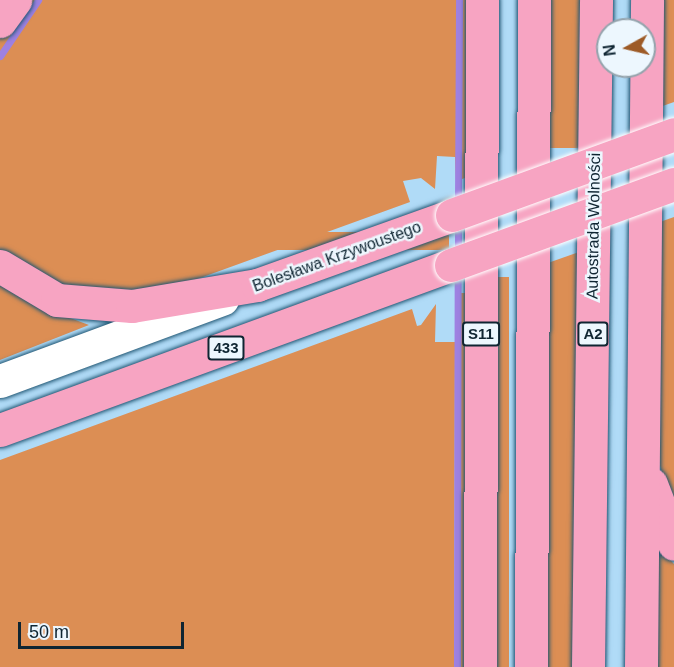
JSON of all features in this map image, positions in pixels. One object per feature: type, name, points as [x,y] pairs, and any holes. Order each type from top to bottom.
[{"type":"highway","points":[[0,21],[15,0]]},
{"type":"highway","name":"S11","points":[[480,667],[483,0]]},
{"type":"highway","points":[[531,667],[534,0]]},
{"type":"highway","name":"Autostrada Wolności","points":[[588,667],[596,0]]},
{"type":"highway","points":[[641,667],[646,0]]},
{"type":"highway","name":"Bolesława Krzywoustego","points":[[257,285],[674,134]]},
{"type":"highway","name":"433","points":[[0,430],[674,184]]},
{"type":"highway","points":[[0,266],[47,296],[88,306],[132,306],[257,285]]},
{"type":"highway","points":[[643,416],[652,487],[674,544]]},
{"type":"main road","name":"Bolesława Krzywoustego","points":[[0,381],[257,285]]},
{"type":"shaded area","points":[[27,0],[469,0],[468,177],[456,181],[455,157],[437,156],[435,189],[421,178],[403,181],[410,202],[167,290],[72,294],[0,252],[0,38]]},
{"type":"shaded area","points":[[548,0],[581,0],[581,148],[548,148]]},
{"type":"shaded area","points":[[659,0],[674,0],[674,102],[657,108]]},
{"type":"shaded area","points":[[674,217],[674,519],[658,458],[657,223]]},
{"type":"shaded area","points":[[0,232],[449,232],[449,250],[0,250]]},
{"type":"shaded area","points":[[579,252],[574,667],[545,667],[545,264]]},
{"type":"shaded area","points":[[491,277],[509,277],[509,667],[491,667]]},
{"type":"shaded area","points":[[0,283],[30,303],[89,325],[0,360]]},
{"type":"shaded area","points":[[459,293],[466,293],[466,667],[459,667]]},
{"type":"shaded area","points":[[436,304],[435,342],[455,342],[454,667],[0,667],[0,460],[412,309],[417,326],[421,325]]},
{"type":"shaded area","points":[[650,537],[674,564],[674,667],[650,667]]},
{"type":"waterway","points":[[0,56],[38,0]]},
{"type":"waterway","points":[[458,204],[459,0]]},
{"type":"waterway","points":[[458,222],[458,252]]},
{"type":"waterway","points":[[457,667],[458,273]]}]
